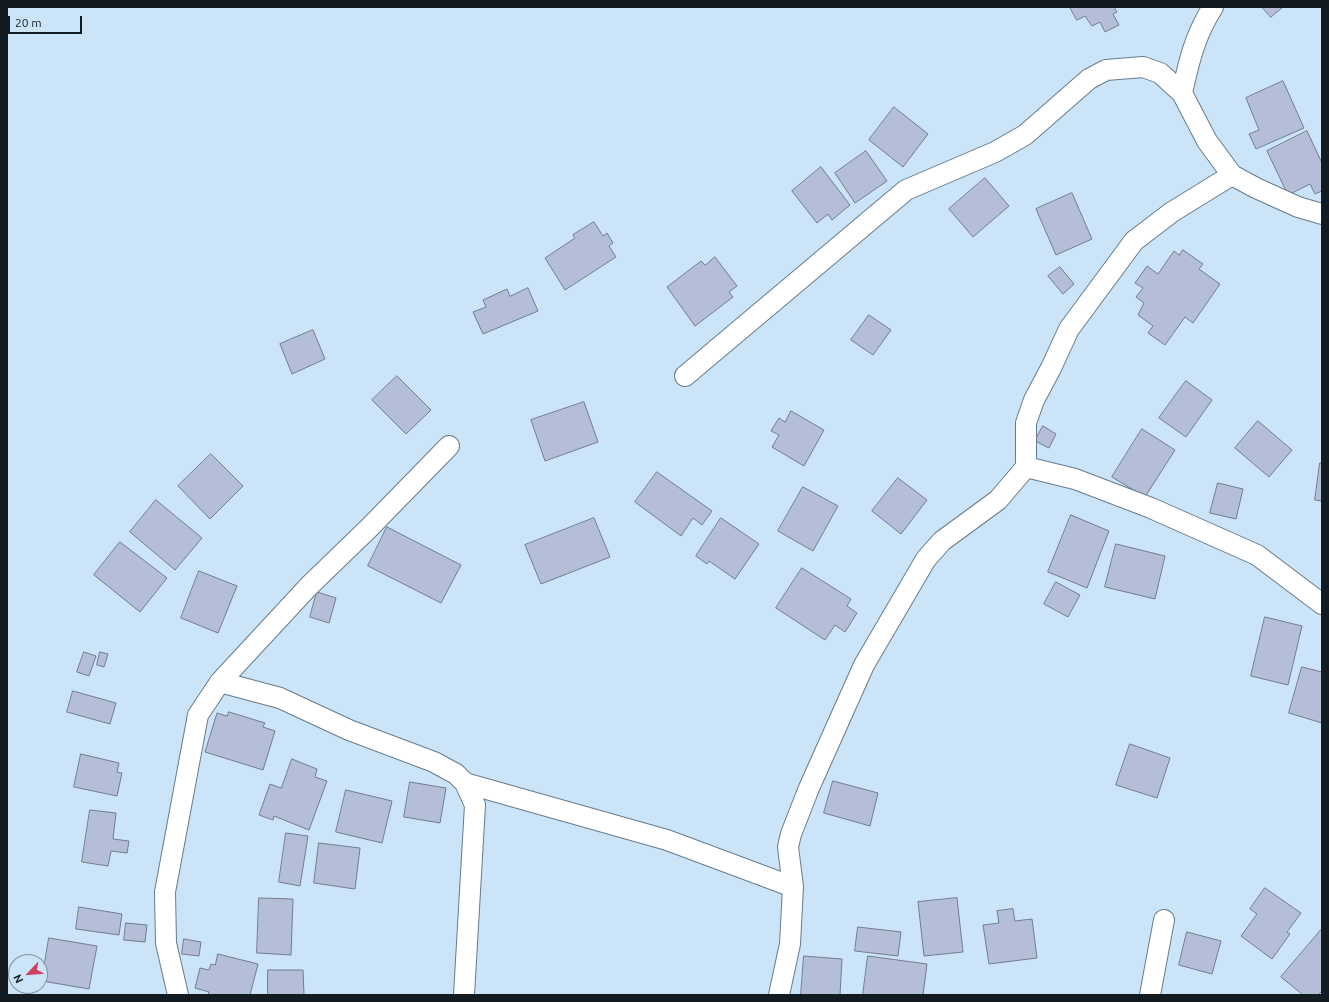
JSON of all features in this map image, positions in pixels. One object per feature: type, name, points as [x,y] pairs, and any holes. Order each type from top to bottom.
[{"type":"street","points":[[1182,93],[1189,58],[1203,22],[1213,7]]},
{"type":"street","points":[[686,376],[906,190],[995,152],[1025,135],[1089,80],[1106,70],[1143,67],[1160,73],[1182,93],[1207,140],[1232,175],[1256,188],[1298,207],[1322,214]]},
{"type":"street","points":[[779,995],[790,944],[793,887],[788,847],[790,834],[864,665],[926,559],[942,541],[998,500],[1026,467],[1026,423],[1034,400],[1051,368],[1069,328],[1134,241],[1172,212],[1232,175]]},
{"type":"street","points":[[178,995],[166,943],[165,892],[198,715],[220,682],[309,586],[369,528],[449,446]]},
{"type":"street","points":[[1026,467],[1074,479],[1152,508],[1257,555],[1322,604]]},
{"type":"street","points":[[220,682],[280,698],[349,730],[434,762],[456,774],[465,783],[475,805],[464,995]]},
{"type":"street","points":[[465,783],[667,840],[793,887]]},
{"type":"street","points":[[1150,995],[1164,920]]},
{"type":"building","points":[[1070,7],[1114,7],[1117,12],[1113,14],[1119,25],[1105,32],[1100,22],[1092,26],[1085,16],[1077,20]]},
{"type":"building","points":[[1262,7],[1283,7],[1271,17]]},
{"type":"building","points":[[1283,81],[1304,128],[1256,149],[1249,134],[1259,130],[1246,98]]},
{"type":"building","points":[[894,107],[928,134],[903,167],[869,140]]},
{"type":"building","points":[[1307,131],[1322,163],[1322,191],[1315,194],[1310,184],[1288,195],[1267,151]]},
{"type":"building","points":[[866,151],[887,181],[855,203],[835,173]]},
{"type":"building","points":[[821,167],[850,205],[832,220],[828,214],[817,223],[792,191]]},
{"type":"building","points":[[985,178],[1009,206],[973,237],[949,209]]},
{"type":"building","points":[[1072,193],[1092,239],[1056,255],[1036,209]]},
{"type":"building","points":[[594,222],[603,236],[607,233],[613,243],[609,246],[616,257],[565,290],[545,258],[575,238],[573,235]]},
{"type":"building","points":[[1183,250],[1203,264],[1199,269],[1220,284],[1193,323],[1185,317],[1165,345],[1148,333],[1153,326],[1138,315],[1144,303],[1136,297],[1143,288],[1135,283],[1147,266],[1158,274],[1174,251],[1179,255]]},
{"type":"building","points":[[715,257],[737,286],[729,292],[733,297],[695,326],[667,287],[701,261],[705,265]]},
{"type":"building","points":[[1060,267],[1074,284],[1063,294],[1048,276]]},
{"type":"building","points":[[528,288],[538,311],[483,334],[473,312],[486,307],[483,300],[507,289],[510,296]]},
{"type":"building","points":[[869,315],[891,330],[873,355],[851,340]]},
{"type":"building","points":[[313,330],[325,359],[292,374],[280,344]]},
{"type":"building","points":[[397,376],[431,410],[406,434],[372,400]]},
{"type":"building","points":[[1186,381],[1212,400],[1186,437],[1159,418]]},
{"type":"building","points":[[584,402],[598,442],[545,461],[531,420]]},
{"type":"building","points":[[791,411],[824,430],[804,466],[772,447],[779,435],[771,431],[779,418],[785,422]]},
{"type":"building","points":[[1258,421],[1292,450],[1269,477],[1235,448]]},
{"type":"building","points":[[1043,426],[1056,434],[1049,448],[1035,441]]},
{"type":"building","points":[[1142,429],[1175,450],[1145,497],[1112,477]]},
{"type":"building","points":[[211,454],[243,486],[210,519],[178,486]]},
{"type":"building","points":[[1320,463],[1322,463],[1322,501],[1315,500]]},
{"type":"building","points":[[657,472],[712,511],[702,525],[693,518],[681,536],[635,502]]},
{"type":"building","points":[[898,478],[927,500],[901,534],[872,511]]},
{"type":"building","points":[[1218,483],[1243,489],[1236,519],[1210,513]]},
{"type":"building","points":[[803,487],[838,506],[813,551],[778,531]]},
{"type":"building","points":[[156,500],[202,538],[175,570],[130,532]]},
{"type":"building","points":[[1071,515],[1109,531],[1087,588],[1048,572]]},
{"type":"building","points":[[594,518],[610,557],[541,584],[525,545]]},
{"type":"building","points":[[721,518],[759,544],[735,579],[709,561],[707,564],[696,556]]},
{"type":"building","points":[[387,527],[461,565],[441,603],[368,566]]},
{"type":"building","points":[[120,542],[167,578],[140,612],[94,575]]},
{"type":"building","points":[[1116,544],[1165,556],[1155,599],[1105,587]]},
{"type":"building","points":[[802,568],[851,599],[847,606],[857,613],[845,632],[835,625],[825,640],[776,608]]},
{"type":"building","points":[[199,571],[237,586],[218,633],[181,618]]},
{"type":"building","points":[[1056,582],[1080,595],[1068,617],[1044,604]]},
{"type":"building","points":[[317,592],[336,598],[329,623],[310,617]]},
{"type":"building","points":[[1265,617],[1302,626],[1288,685],[1251,676]]},
{"type":"building","points":[[84,652],[96,656],[89,676],[77,672]]},
{"type":"building","points":[[100,652],[108,654],[104,667],[97,665]]},
{"type":"building","points":[[1302,667],[1322,672],[1322,723],[1289,713]]},
{"type":"building","points":[[73,691],[116,703],[110,724],[67,712]]},
{"type":"building","points":[[229,712],[265,723],[263,727],[275,731],[263,770],[205,752],[217,713],[227,716]]},
{"type":"building","points":[[1130,744],[1170,758],[1157,798],[1116,785]]},
{"type":"building","points":[[81,754],[119,763],[117,772],[122,773],[117,796],[74,787]]},
{"type":"building","points":[[292,759],[317,769],[315,777],[327,781],[309,830],[274,816],[273,820],[259,815],[270,784],[281,788]]},
{"type":"building","points":[[833,781],[878,793],[870,826],[824,813]]},
{"type":"building","points":[[410,782],[446,788],[440,823],[404,817]]},
{"type":"building","points":[[346,790],[392,801],[382,843],[336,832]]},
{"type":"building","points":[[90,810],[116,813],[113,839],[129,841],[127,853],[111,851],[108,866],[82,862]]},
{"type":"building","points":[[286,833],[308,836],[300,886],[279,882]]},
{"type":"building","points":[[319,843],[360,848],[355,889],[314,883]]},
{"type":"building","points":[[1265,888],[1301,913],[1287,932],[1290,934],[1272,959],[1241,936],[1257,914],[1250,909]]},
{"type":"building","points":[[259,898],[293,899],[291,955],[257,953]]},
{"type":"building","points":[[957,898],[963,952],[924,956],[918,902]]},
{"type":"building","points":[[79,907],[122,914],[119,935],[76,929]]},
{"type":"building","points":[[1013,909],[1015,921],[1032,919],[1037,958],[989,964],[983,925],[999,923],[997,911]]},
{"type":"building","points":[[126,923],[147,925],[145,942],[124,940]]},
{"type":"building","points":[[858,927],[901,932],[898,956],[855,951]]},
{"type":"building","points":[[1321,930],[1322,991],[1318,995],[1303,995],[1281,977]]},
{"type":"building","points":[[1187,932],[1221,941],[1212,974],[1179,965]]},
{"type":"building","points":[[49,938],[97,946],[89,989],[48,982],[48,954],[46,954]]},
{"type":"building","points":[[184,939],[201,942],[199,956],[182,954]]},
{"type":"building","points":[[218,954],[258,964],[250,995],[208,995],[209,992],[195,988],[200,968],[209,970],[211,964],[215,965]]},
{"type":"building","points":[[804,956],[842,959],[840,995],[801,995]]},
{"type":"building","points":[[868,956],[927,964],[923,995],[863,995]]},
{"type":"building","points":[[268,970],[303,970],[304,995],[268,995]]}]
